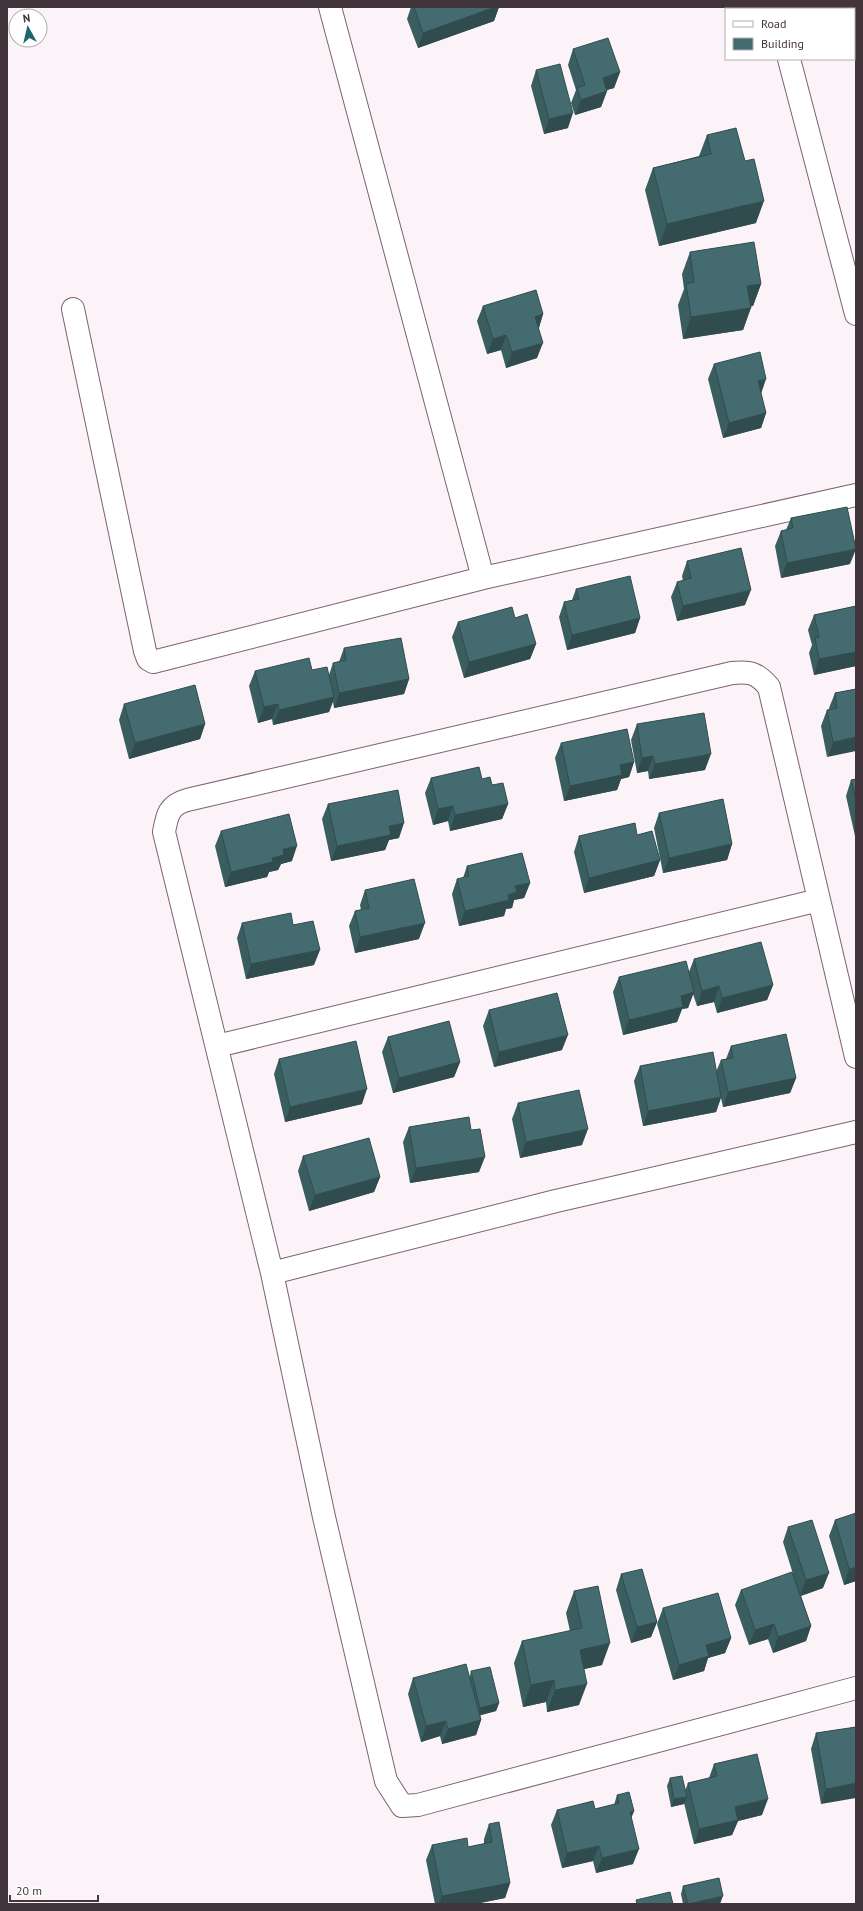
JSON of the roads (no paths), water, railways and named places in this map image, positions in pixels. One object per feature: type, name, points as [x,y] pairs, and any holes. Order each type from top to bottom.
[{"type":"street","points":[[330,7],[483,578]]},
{"type":"street","points":[[789,60],[856,314]]},
{"type":"street","points":[[73,309],[145,651],[150,661],[153,662],[483,578],[856,495]]},
{"type":"street","points":[[856,1057],[769,687],[761,678],[747,672],[732,673],[187,800],[177,803],[170,810],[164,832],[272,1273],[324,1517],[386,1781],[402,1806],[418,1805],[856,1688]]},
{"type":"street","points":[[217,1046],[819,900]]},
{"type":"street","points":[[272,1273],[556,1201],[856,1132]]}]
